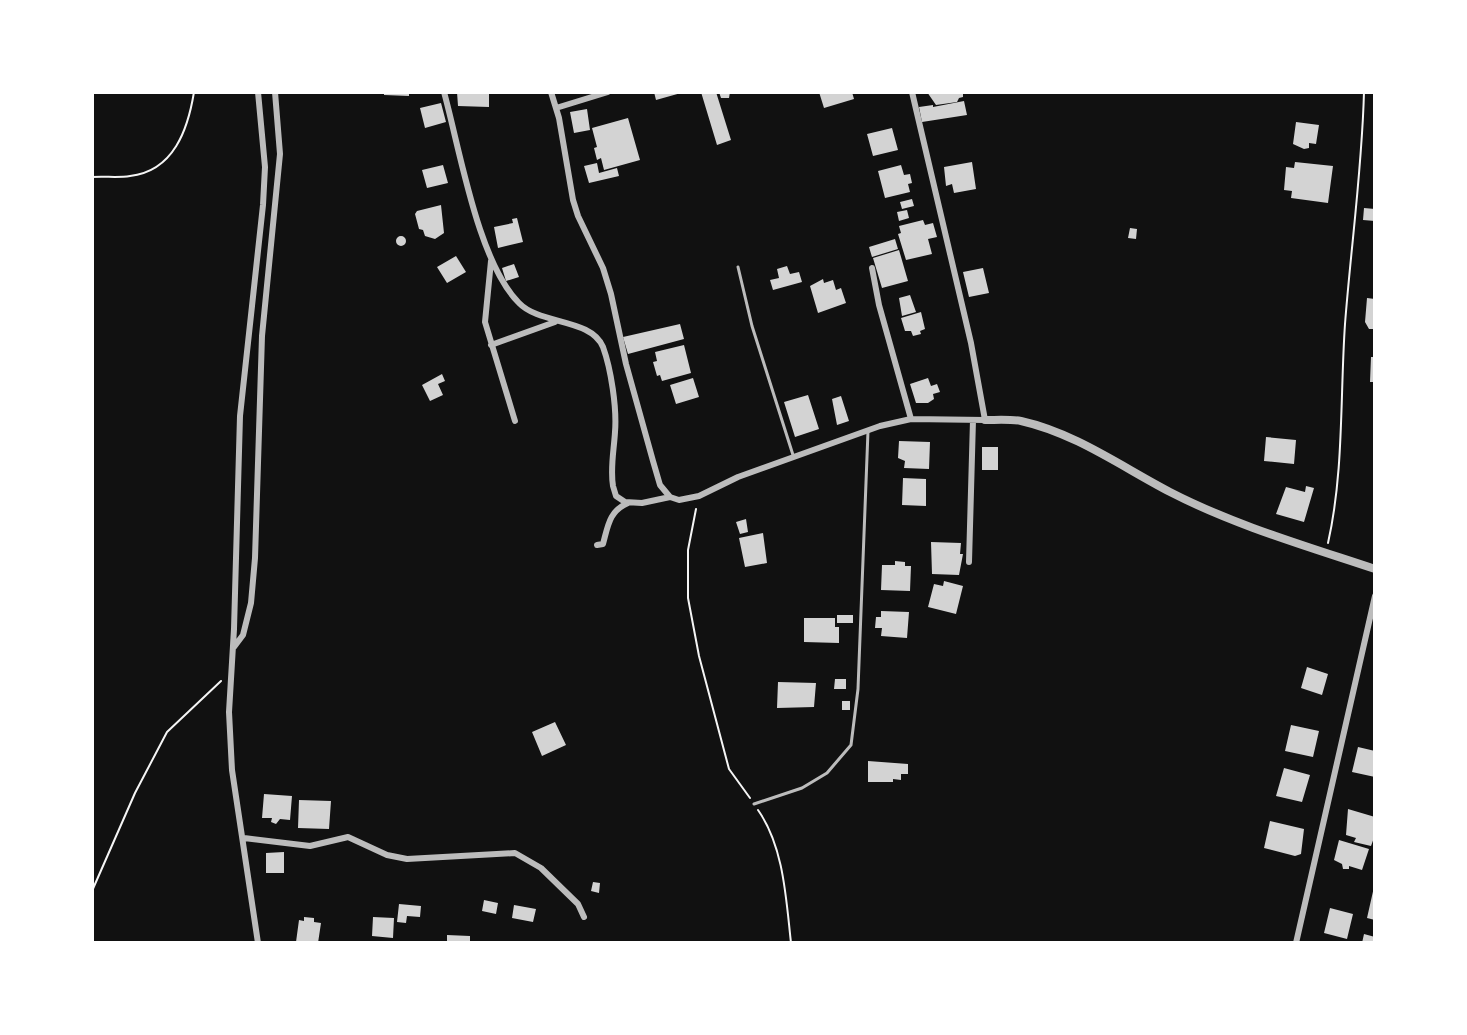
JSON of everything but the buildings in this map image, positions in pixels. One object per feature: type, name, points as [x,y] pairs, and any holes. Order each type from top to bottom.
[{"type":"street","points":[[258,92],[265,167],[240,416],[230,739],[258,943]]},
{"type":"street","points":[[233,647],[243,635],[251,603],[255,558],[262,336],[280,154],[275,92]]},
{"type":"street","points":[[444,92],[465,177],[501,282],[521,306],[536,315],[578,326],[603,345],[615,406],[613,486],[616,496],[632,502]]},
{"type":"street","points":[[551,92],[578,216],[603,268],[660,485],[670,497],[679,500],[699,496],[738,477],[911,419],[1021,421],[1066,437],[1170,492],[1252,527],[1375,569]]},
{"type":"street","points":[[556,108],[608,92]]},
{"type":"street","points":[[912,92],[971,343],[985,420]]},
{"type":"street","points":[[491,260],[485,322],[515,421]]},
{"type":"street","points":[[872,268],[879,305],[911,419]]},
{"type":"street","points":[[491,345],[559,321]]},
{"type":"street","points":[[969,562],[973,420]]},
{"type":"street","points":[[597,545],[603,544],[612,514],[617,508],[632,502],[670,497]]},
{"type":"street","points":[[1296,943],[1375,596]]},
{"type":"street","points":[[244,838],[310,846],[348,837],[387,855],[407,859],[515,853],[541,868],[578,904],[584,917]]},
{"type":"lane","points":[[738,267],[752,326],[794,457]]},
{"type":"lane","points":[[754,804],[802,788],[827,773],[851,745],[858,689],[868,431]]},
{"type":"path","points":[[92,177],[145,173],[168,159],[180,143],[194,92]]},
{"type":"path","points":[[1326,552],[1333,519],[1339,452],[1345,324],[1364,92]]},
{"type":"path","points":[[699,496],[688,550],[688,598],[696,641],[729,769],[768,824],[784,880],[791,943]]},
{"type":"path","points":[[92,891],[135,793],[167,732],[232,669]]}]
